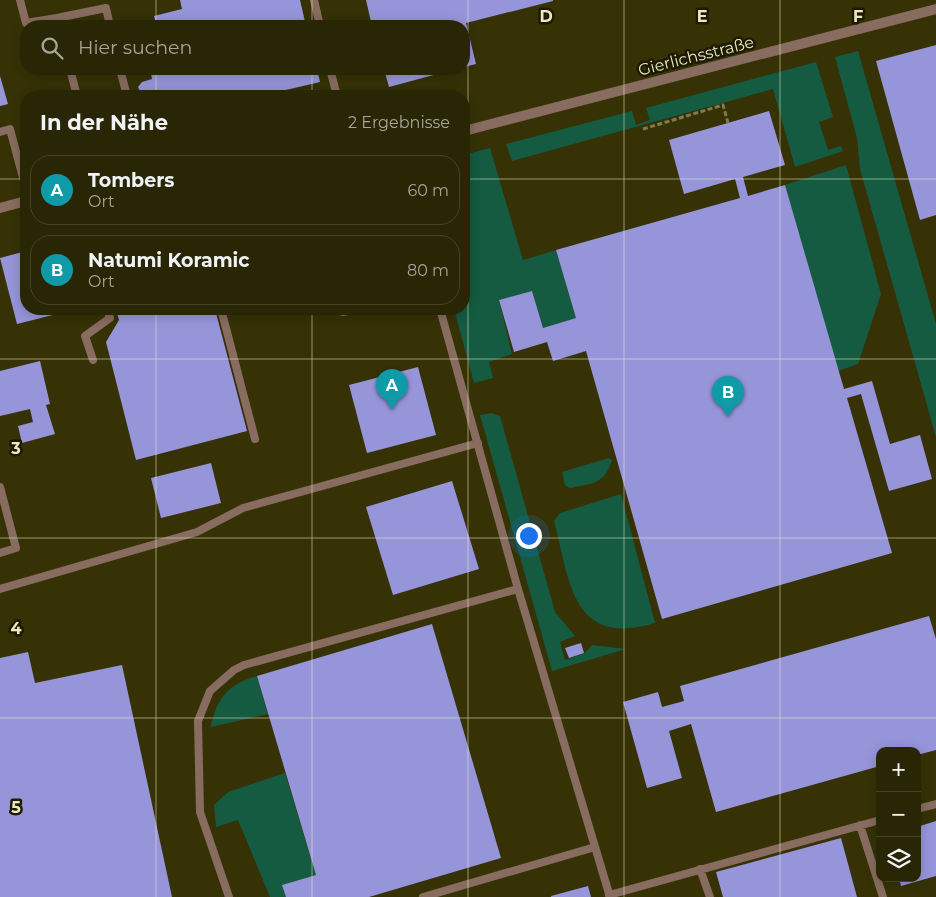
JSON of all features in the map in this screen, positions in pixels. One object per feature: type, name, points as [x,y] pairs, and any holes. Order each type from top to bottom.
[{"type":"street","name":"Gierlichsstraße","points":[[470,129],[936,9]]},
{"type":"street","points":[[0,208],[20,203]]},
{"type":"lane","points":[[20,0],[25,20]]},
{"type":"lane","points":[[314,0],[319,20]]},
{"type":"lane","points":[[65,20],[106,8],[109,20]]},
{"type":"lane","points":[[72,75],[76,90]]},
{"type":"lane","points":[[122,75],[125,90]]},
{"type":"lane","points":[[332,75],[335,90]]},
{"type":"lane","points":[[0,132],[10,129],[20,166]]},
{"type":"lane","points":[[93,360],[85,336],[110,318],[109,315]]},
{"type":"lane","points":[[224,315],[255,439]]},
{"type":"lane","points":[[442,315],[518,589],[610,896],[700,869],[876,821]]},
{"type":"lane","points":[[0,589],[197,532],[243,508],[478,443]]},
{"type":"lane","points":[[0,487],[16,548],[0,553]]},
{"type":"lane","points":[[229,897],[200,812],[198,721],[210,691],[234,670],[244,665],[518,589]]},
{"type":"lane","points":[[921,808],[936,804]]},
{"type":"lane","points":[[860,825],[883,897]]},
{"type":"lane","points":[[424,897],[595,847]]},
{"type":"lane","points":[[700,869],[710,897]]},
{"type":"path","points":[[643,129],[723,105],[728,123]]},
{"type":"green space","points":[[858,51],[936,324],[936,437],[860,169],[857,138],[835,57]]},
{"type":"green space","points":[[816,62],[833,117],[819,122],[828,150],[841,146],[843,151],[795,167],[773,89],[512,161],[506,144],[632,111],[636,125],[650,120],[646,108]]},
{"type":"green space","points":[[490,148],[523,260],[556,250],[576,318],[543,328],[532,291],[499,300],[512,354],[489,362],[493,378],[474,383],[456,315],[470,315],[470,153]]},
{"type":"green space","points":[[846,165],[881,294],[858,364],[838,371],[785,185]]},
{"type":"green space","points":[[491,413],[500,416],[555,612],[575,636],[560,642],[565,660],[585,653],[592,645],[626,649],[552,671],[480,415]]},
{"type":"green space","points":[[609,458],[612,460],[609,468],[597,482],[570,488],[565,485],[562,472]]},
{"type":"green space","points":[[621,494],[655,623],[627,628],[606,626],[591,618],[579,604],[571,587],[554,521],[560,513]]},
{"type":"green space","points":[[257,676],[268,714],[211,727],[216,708],[225,694],[239,683]]},
{"type":"green space","points":[[285,773],[316,875],[282,885],[286,897],[270,897],[238,820],[216,827],[214,805],[228,792]]},
{"type":"building","points":[[180,0],[300,0],[305,20],[155,20],[154,16],[182,9]]},
{"type":"building","points":[[366,0],[553,0],[470,22],[470,20],[371,20]]},
{"type":"building","points":[[470,39],[476,64],[470,66]]},
{"type":"building","points":[[936,45],[936,215],[920,220],[876,61]]},
{"type":"building","points":[[151,75],[318,75],[320,82],[286,90],[139,90],[138,87],[142,82],[152,79]]},
{"type":"building","points":[[386,75],[434,75],[389,87]]},
{"type":"building","points":[[0,76],[8,104],[0,106]]},
{"type":"building","points":[[769,111],[785,165],[743,177],[748,196],[785,185],[844,389],[872,381],[890,444],[920,435],[932,479],[889,491],[861,394],[847,398],[892,553],[662,619],[586,351],[553,361],[547,342],[514,352],[499,300],[532,291],[543,328],[576,318],[556,250],[740,198],[735,179],[684,194],[669,140]]},
{"type":"building","points":[[20,253],[20,315],[53,315],[17,324],[0,258]]},
{"type":"building","points":[[118,315],[217,315],[247,431],[136,460],[106,342],[119,320]]},
{"type":"building","points":[[40,361],[50,404],[46,405],[55,434],[22,443],[18,426],[33,422],[30,409],[0,416],[0,371]]},
{"type":"building","points":[[418,367],[436,435],[367,453],[349,385]]},
{"type":"building","points":[[211,463],[221,503],[161,518],[151,478]]},
{"type":"building","points":[[452,481],[479,569],[393,595],[366,507]]},
{"type":"building","points":[[929,616],[936,639],[936,750],[921,754],[921,747],[876,747],[876,767],[716,812],[691,724],[669,731],[682,778],[647,788],[623,702],[658,692],[662,707],[684,701],[680,686]]},
{"type":"building","points":[[432,624],[501,858],[369,897],[286,897],[282,885],[316,875],[257,676]]},
{"type":"building","points":[[581,643],[584,653],[569,658],[565,648]]},
{"type":"building","points":[[28,652],[35,683],[122,665],[172,897],[0,897],[0,658]]},
{"type":"building","points":[[936,821],[936,876],[921,880],[921,837],[921,826]]},
{"type":"building","points":[[841,838],[857,897],[723,897],[716,872]]},
{"type":"building","points":[[900,882],[915,882],[901,886]]},
{"type":"building","points":[[588,886],[591,897],[551,897],[551,896]]},
{"type":"place","name":"Tombers","points":[[392,410]]},
{"type":"place","name":"Natumi Koramic","points":[[728,417]]}]
